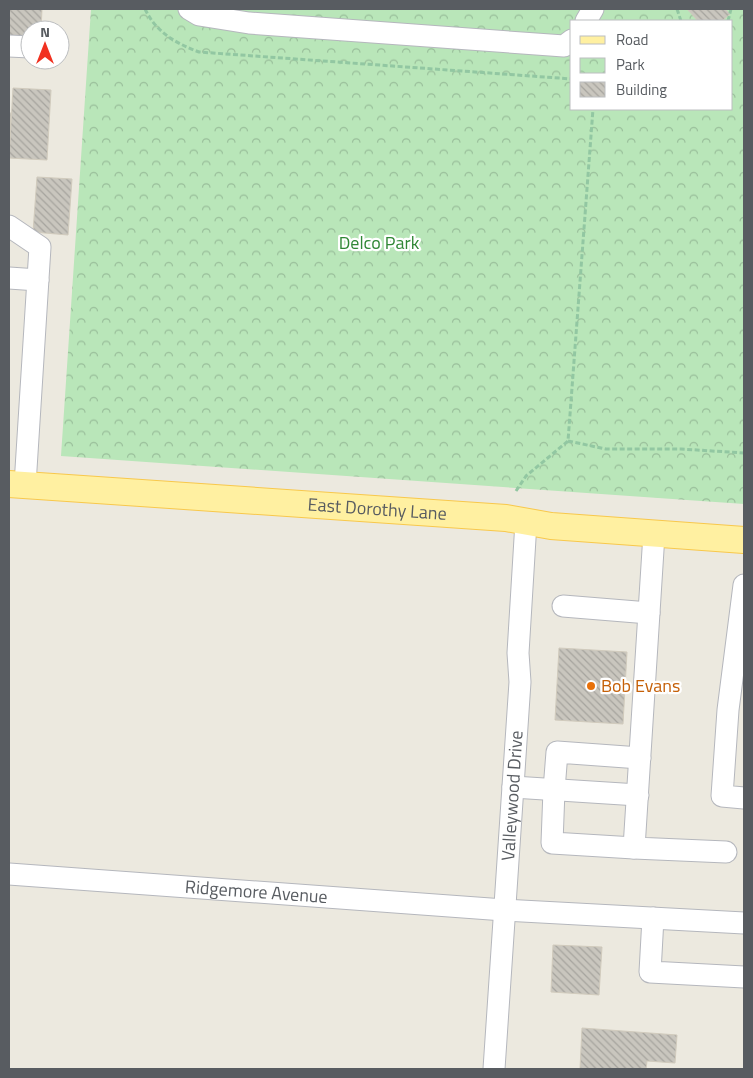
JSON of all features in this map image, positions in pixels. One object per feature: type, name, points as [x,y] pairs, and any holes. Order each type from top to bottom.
[{"type":"main road","name":"East Dorothy Lane","points":[[17,484],[506,518],[551,526],[744,540]]},
{"type":"street","points":[[189,9],[199,15],[256,16],[564,46],[570,42]]},
{"type":"street","points":[[587,20],[593,9]]},
{"type":"street","points":[[9,226],[40,247],[17,484]]},
{"type":"street","points":[[9,278],[38,280]]},
{"type":"street","name":"Valleywood Drive","points":[[494,1069],[520,682],[518,653],[526,522]]},
{"type":"street","points":[[634,848],[654,534]]},
{"type":"street","points":[[744,585],[728,710],[722,796],[744,798]]},
{"type":"street","points":[[563,606],[649,613]]},
{"type":"street","points":[[640,758],[558,752],[552,843],[726,852]]},
{"type":"street","points":[[513,787],[638,795]]},
{"type":"street","name":"Ridgemore Avenue","points":[[9,874],[504,910],[744,923]]},
{"type":"street","points":[[653,918],[650,972],[744,977]]},
{"type":"path","points":[[145,9],[149,18],[161,32],[182,46],[199,52],[570,79]]},
{"type":"path","points":[[516,491],[526,476],[568,441],[593,110]]},
{"type":"path","points":[[568,441],[606,450],[680,450],[744,453]]},
{"type":"green space","name":"Delco Park","points":[[91,9],[744,9],[744,504],[61,456]]},
{"type":"building","points":[[9,9],[42,9],[41,20],[20,20],[20,41],[9,40]]},
{"type":"building","points":[[687,9],[725,9],[730,14],[723,20],[697,20]]},
{"type":"building","points":[[13,88],[51,90],[47,160],[9,158]]},
{"type":"building","points":[[9,113],[11,113],[9,153]]},
{"type":"building","points":[[37,177],[72,179],[68,235],[33,232]]},
{"type":"building","name":"Bob Evans","points":[[559,648],[627,652],[623,724],[555,720]]},
{"type":"building","points":[[553,945],[602,947],[599,995],[551,992]]},
{"type":"building","points":[[582,1028],[677,1035],[675,1063],[647,1061],[646,1069],[580,1069]]},
{"type":"place","name":"Bob Evans","points":[[591,686]]}]
